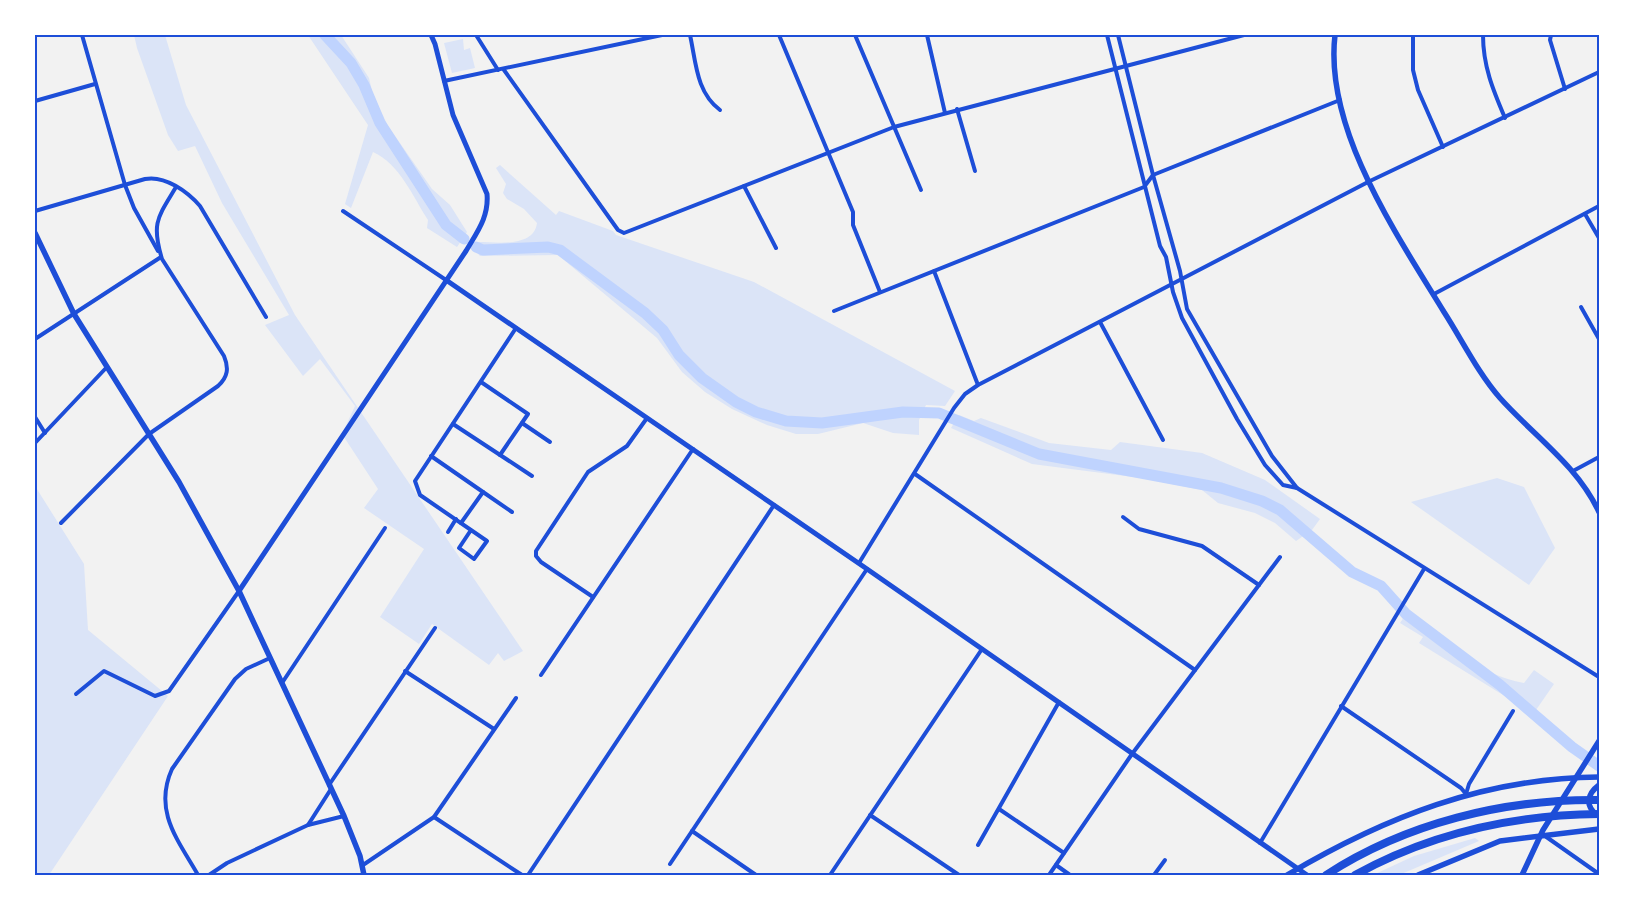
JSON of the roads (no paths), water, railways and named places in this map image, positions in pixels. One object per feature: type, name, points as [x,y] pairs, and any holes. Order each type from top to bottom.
[{"type":"highway","points":[[1326,875],[1380,845],[1419,829],[1484,811],[1544,802],[1599,800]]},
{"type":"highway","points":[[1355,875],[1403,852],[1446,836],[1490,825],[1539,817],[1599,815]]},
{"type":"main road","points":[[1335,35],[1332,59],[1344,122],[1395,234],[1499,397],[1573,471],[1599,512]]},
{"type":"main road","points":[[35,233],[74,314],[204,525],[239,591],[344,816],[364,875]]},
{"type":"main road","points":[[1522,875],[1541,834],[1599,740]]},
{"type":"main road","points":[[1287,875],[1387,822],[1434,803],[1466,794],[1530,782],[1599,777]]},
{"type":"main road","points":[[1599,785],[1591,792],[1588,802],[1592,811],[1599,815]]},
{"type":"main road","points":[[1418,875],[1494,843],[1541,834],[1599,829]]},
{"type":"street","points":[[61,523],[149,434],[218,386],[228,370],[224,356],[162,259],[134,208],[124,185],[82,35]]},
{"type":"street","points":[[76,694],[104,671],[156,696],[169,691],[239,591],[474,237],[488,207],[487,194],[461,137],[431,35]]},
{"type":"street","points":[[476,35],[498,70]]},
{"type":"street","points":[[444,81],[504,70],[662,35]]},
{"type":"street","points":[[690,35],[700,85],[709,101],[720,110]]},
{"type":"street","points":[[779,35],[854,212],[853,226],[880,292]]},
{"type":"street","points":[[855,35],[920,190]]},
{"type":"street","points":[[928,35],[945,113]]},
{"type":"street","points":[[1107,35],[1144,187],[1182,318],[1236,419],[1265,465],[1283,485],[1297,488]]},
{"type":"street","points":[[1118,35],[1188,309],[1272,456],[1297,488],[1599,677]]},
{"type":"street","points":[[504,70],[618,230],[624,233],[894,127],[1244,35]]},
{"type":"street","points":[[1413,35],[1413,70],[1418,90],[1443,148]]},
{"type":"street","points":[[1483,35],[1483,54],[1488,78],[1505,118]]},
{"type":"street","points":[[1551,35],[1550,40],[1565,89]]},
{"type":"street","points":[[859,563],[944,424],[966,394],[978,385],[1370,181],[1443,148],[1599,72]]},
{"type":"street","points":[[35,101],[95,84]]},
{"type":"street","points":[[834,311],[1144,187],[1154,175],[1340,100]]},
{"type":"street","points":[[957,109],[975,171]]},
{"type":"street","points":[[35,211],[152,178],[162,180],[195,200],[266,318]]},
{"type":"street","points":[[744,186],[776,248]]},
{"type":"street","points":[[162,259],[155,228],[160,214],[176,187]]},
{"type":"street","points":[[1434,294],[1599,206]]},
{"type":"street","points":[[343,211],[867,568],[1307,875]]},
{"type":"street","points":[[1585,214],[1599,238]]},
{"type":"street","points":[[35,339],[162,259]]},
{"type":"street","points":[[934,271],[978,385]]},
{"type":"street","points":[[1582,307],[1599,339]]},
{"type":"street","points":[[1100,322],[1163,440]]},
{"type":"street","points":[[471,530],[459,548],[474,558],[487,540],[420,495],[415,481],[516,328]]},
{"type":"street","points":[[35,443],[106,368]]},
{"type":"street","points":[[481,382],[528,414],[500,455]]},
{"type":"street","points":[[35,417],[45,433]]},
{"type":"street","points":[[593,597],[536,556],[536,551],[588,472],[627,446],[646,418]]},
{"type":"street","points":[[522,423],[550,442]]},
{"type":"street","points":[[453,424],[532,476]]},
{"type":"street","points":[[541,675],[693,449]]},
{"type":"street","points":[[431,456],[512,512]]},
{"type":"street","points":[[1573,471],[1599,457]]},
{"type":"street","points":[[915,474],[1195,670]]},
{"type":"street","points":[[461,523],[483,492]]},
{"type":"street","points":[[528,875],[774,505]]},
{"type":"street","points":[[1123,517],[1139,529],[1202,546],[1259,585]]},
{"type":"street","points":[[448,532],[456,519]]},
{"type":"street","points":[[282,683],[385,528]]},
{"type":"street","points":[[1049,875],[1132,754],[1280,557]]},
{"type":"street","points":[[670,864],[867,568]]},
{"type":"street","points":[[1260,843],[1424,569]]},
{"type":"street","points":[[308,825],[330,787],[435,628]]},
{"type":"street","points":[[830,875],[982,649]]},
{"type":"street","points":[[198,875],[170,826],[164,804],[166,782],[172,770],[235,679],[242,672],[270,658]]},
{"type":"street","points":[[406,671],[494,729]]},
{"type":"street","points":[[362,865],[434,817],[516,698]]},
{"type":"street","points":[[978,846],[1059,702]]},
{"type":"street","points":[[1341,706],[1463,789],[1466,794]]},
{"type":"street","points":[[1466,794],[1469,784],[1512,711]]},
{"type":"street","points":[[999,809],[1064,853]]},
{"type":"street","points":[[870,815],[958,875]]},
{"type":"street","points":[[209,875],[227,863],[308,825],[344,816]]},
{"type":"street","points":[[434,817],[522,875]]},
{"type":"street","points":[[692,831],[756,875]]},
{"type":"street","points":[[1541,834],[1599,874]]},
{"type":"street","points":[[1154,875],[1165,860]]},
{"type":"street","points":[[1056,866],[1070,875]]},
{"type":"waterway","points":[[325,35],[351,63],[364,85],[380,123],[446,225],[464,239]]},
{"type":"waterway","points":[[476,247],[483,250],[548,247],[560,250],[645,313],[663,330],[679,355],[702,378],[736,402],[756,412],[786,421],[822,423],[903,412],[939,413],[1039,454],[1221,488],[1262,501],[1280,510],[1352,572],[1381,586],[1406,614],[1500,685],[1572,747],[1599,766]]}]
